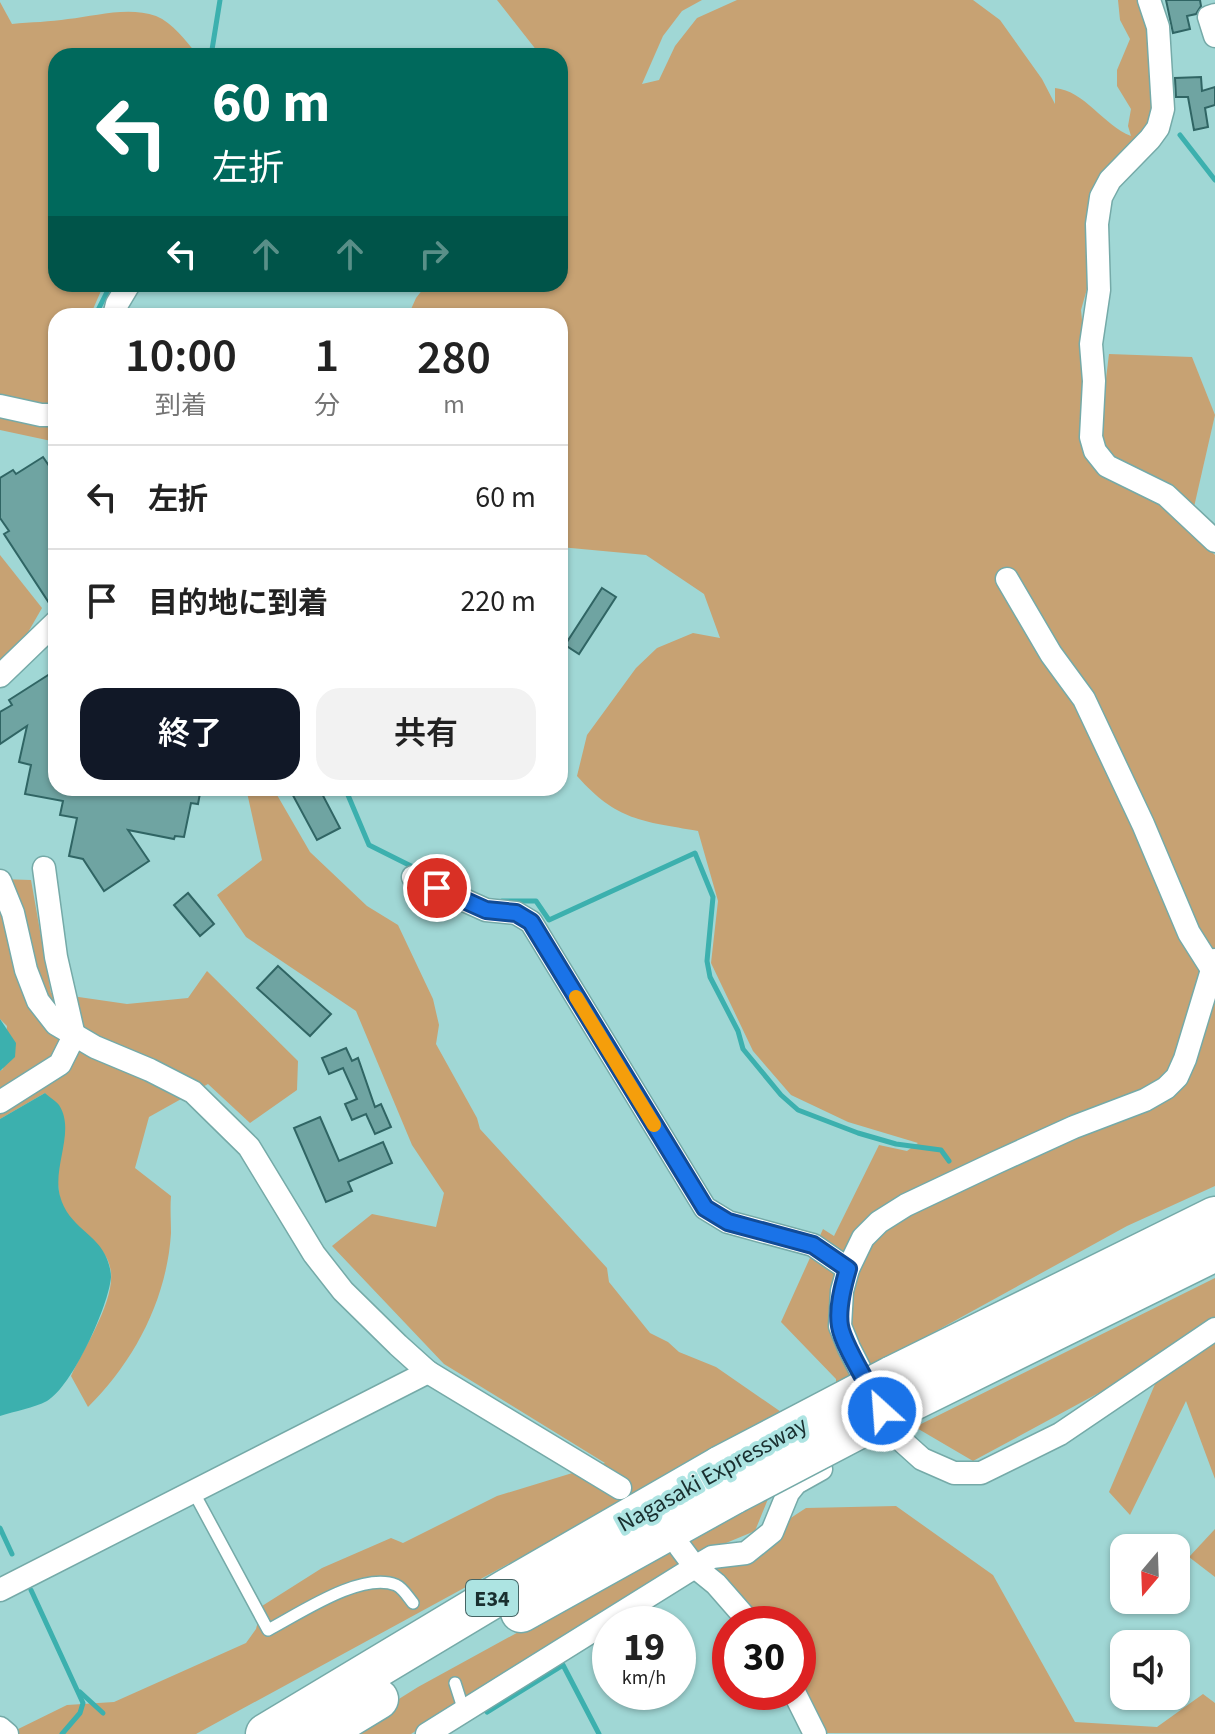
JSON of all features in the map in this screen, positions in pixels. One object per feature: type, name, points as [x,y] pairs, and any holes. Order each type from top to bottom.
[{"type":"highway","name":"Nagasaki Expressway","points":[[896,1404],[1215,1217]]},
{"type":"highway","name":"Nagasaki Expressway","points":[[266,1734],[506,1590],[728,1480],[896,1404],[1215,1251]]},
{"type":"highway","name":"Nagasaki Expressway","points":[[320,1734],[516,1615],[728,1480]]},
{"type":"street","points":[[1149,0],[1158,27],[1163,109],[1158,128],[1110,180],[1101,197],[1097,224],[1099,290],[1091,344],[1094,381],[1091,437],[1095,451],[1107,466],[1166,495],[1215,541]]},
{"type":"street","points":[[1215,15],[1209,17],[1215,36]]},
{"type":"street","points":[[0,406],[48,415]]},
{"type":"street","points":[[1007,579],[1051,654],[1084,699],[1143,824],[1189,933],[1214,968],[1185,1059],[1177,1077],[1166,1088],[906,1205],[879,1222],[863,1238],[848,1269],[842,1291],[840,1326],[849,1348],[896,1404],[922,1459],[954,1473],[981,1473],[1060,1434],[1215,1329]]},
{"type":"street","points":[[0,676],[48,630]]},
{"type":"street","points":[[0,1102],[60,1064],[74,1036],[56,957],[44,868]]},
{"type":"street","points":[[413,877],[486,910],[516,913],[531,922],[705,1208],[728,1222],[813,1245],[848,1269]]},
{"type":"street","points":[[0,881],[13,913],[26,970],[38,1001],[56,1024],[74,1036],[193,1092],[249,1147],[314,1254],[343,1291],[428,1372],[620,1488]]},
{"type":"street","points":[[0,1590],[428,1372]]},
{"type":"street","points":[[427,1734],[712,1557],[746,1553],[772,1532],[788,1493],[796,1483],[896,1404]]},
{"type":"street","points":[[680,1547],[695,1567],[716,1584],[735,1606]]},
{"type":"street","points":[[803,1710],[815,1734]]},
{"type":"street","points":[[0,1728],[7,1734]]},
{"type":"lane","points":[[193,1491],[268,1630],[342,1591],[378,1581],[400,1586],[413,1603]]},
{"type":"lane","points":[[455,1683],[464,1711]]},
{"type":"shaded area","points":[[497,0],[702,0],[682,11],[663,36],[642,84],[659,80],[675,46],[697,18],[737,0],[973,0],[1000,20],[1042,79],[1055,104],[1055,88],[1066,90],[1131,136],[1128,126],[1131,109],[1117,86],[1117,70],[1130,39],[1120,20],[1118,0],[1141,0],[1152,31],[1156,117],[1097,186],[1085,231],[1092,271],[1081,310],[1087,370],[1087,449],[1162,502],[1215,555],[1215,1186],[1127,1226],[836,1386],[836,1379],[781,1322],[823,1229],[834,1236],[879,1145],[907,1151],[918,1143],[848,1122],[791,1095],[753,1051],[711,963],[718,901],[698,831],[646,821],[618,811],[577,776],[587,735],[636,668],[657,648],[693,633],[720,638],[704,594],[646,555],[568,548],[568,308],[412,308],[421,292],[568,292],[568,48],[535,48]]},
{"type":"shaded area","points":[[0,2],[12,24],[112,13],[134,12],[156,16],[168,23],[192,48],[48,48],[48,292],[100,292],[94,308],[48,308],[48,440],[0,430]]},
{"type":"shaded area","points":[[1109,354],[1192,357],[1215,415],[1194,507],[1108,460],[1099,436]]},
{"type":"shaded area","points":[[0,555],[42,608],[23,641],[0,660]]},
{"type":"shaded area","points":[[248,796],[278,796],[310,852],[367,906],[398,925],[433,999],[439,1025],[436,1044],[480,1129],[607,1268],[609,1282],[650,1333],[679,1352],[716,1367],[784,1414],[196,1734],[8,1734],[67,1705],[114,1702],[246,1643],[256,1629],[262,1606],[322,1568],[391,1538],[403,1543],[497,1496],[605,1463],[444,1364],[332,1246],[372,1214],[436,1227],[444,1193],[412,1145],[356,1011],[246,937],[217,895],[262,860]]},
{"type":"shaded area","points":[[0,879],[31,880],[51,993],[127,1004],[188,998],[207,971],[298,1061],[297,1090],[250,1123],[208,1084],[149,1117],[135,1168],[171,1196],[171,1233],[163,1282],[133,1350],[88,1407],[71,1376],[103,1311],[111,1284],[111,1272],[102,1250],[74,1224],[61,1202],[58,1178],[65,1129],[45,1093],[0,1119],[0,1071],[3,1069],[7,1026],[0,1019]]},
{"type":"shaded area","points":[[1215,1278],[1215,1479],[1186,1401],[1130,1515],[1109,1492],[1167,1356],[973,1461],[915,1427]]},
{"type":"shaded area","points":[[770,1494],[755,1531],[685,1560],[613,1606],[592,1606],[592,1619],[411,1734],[343,1734],[418,1687]]},
{"type":"shaded area","points":[[896,1506],[993,1575],[1075,1722],[1157,1727],[1181,1710],[1190,1710],[1190,1703],[1203,1694],[1215,1703],[1215,1734],[824,1733],[814,1710],[816,1710],[816,1606],[750,1606],[714,1568],[806,1508]]},
{"type":"shaded area","points":[[1215,1529],[1215,1577],[1190,1556]]},
{"type":"water","points":[[0,1019],[16,1043],[15,1057],[0,1071]]},
{"type":"water","points":[[45,1093],[59,1105],[64,1115],[65,1138],[58,1185],[60,1196],[69,1215],[103,1250],[111,1277],[104,1306],[88,1344],[57,1393],[47,1401],[0,1416],[0,1119]]},
{"type":"building","points":[[1166,0],[1200,0],[1201,6],[1196,14],[1187,16],[1190,29],[1173,33]]},
{"type":"building","points":[[1201,77],[1202,91],[1215,87],[1215,105],[1205,108],[1208,127],[1194,130],[1188,97],[1176,97],[1175,78]]},
{"type":"building","points":[[43,457],[48,464],[48,601],[4,534],[9,531],[0,518],[0,478],[13,470],[16,474]]},
{"type":"building","points":[[602,588],[616,597],[579,654],[568,647],[568,640]]},
{"type":"building","points":[[48,675],[48,796],[200,796],[198,804],[191,803],[184,837],[175,836],[174,839],[128,830],[149,861],[104,891],[83,859],[69,856],[77,818],[60,815],[63,801],[25,794],[31,765],[19,762],[27,726],[0,744],[0,712],[12,705],[9,700]]},
{"type":"building","points":[[293,796],[323,796],[340,828],[317,840]]},
{"type":"building","points":[[188,893],[214,924],[200,936],[174,905]]},
{"type":"building","points":[[278,966],[331,1014],[310,1036],[257,988]]},
{"type":"building","points":[[346,1048],[352,1061],[358,1058],[375,1107],[381,1104],[391,1127],[375,1134],[366,1114],[352,1120],[345,1104],[357,1099],[343,1068],[329,1074],[322,1058]]},
{"type":"building","points":[[320,1117],[339,1161],[383,1142],[392,1163],[348,1182],[352,1191],[326,1202],[294,1128]]},
{"type":"waterway","points":[[212,48],[220,0]]},
{"type":"waterway","points":[[1180,135],[1215,180]]},
{"type":"waterway","points":[[99,308],[107,292]]},
{"type":"waterway","points":[[348,796],[369,845],[415,868]]},
{"type":"waterway","points":[[502,901],[536,901],[549,920],[695,853],[713,897],[707,961],[710,977],[738,1031],[743,1049],[781,1095],[798,1110],[896,1144],[941,1150],[949,1161]]},
{"type":"waterway","points":[[0,1528],[12,1554]]},
{"type":"waterway","points":[[31,1590],[83,1703],[80,1713],[62,1734]]},
{"type":"waterway","points":[[487,1712],[563,1665],[599,1734]]},
{"type":"waterway","points":[[80,1692],[103,1713]]},
{"type":"slow traffic","points":[[576,997],[654,1125]]},
{"type":"route","points":[[437,888],[486,910],[516,913],[531,922],[705,1208],[728,1222],[813,1245],[848,1269],[842,1291],[840,1326],[882,1411]]}]
